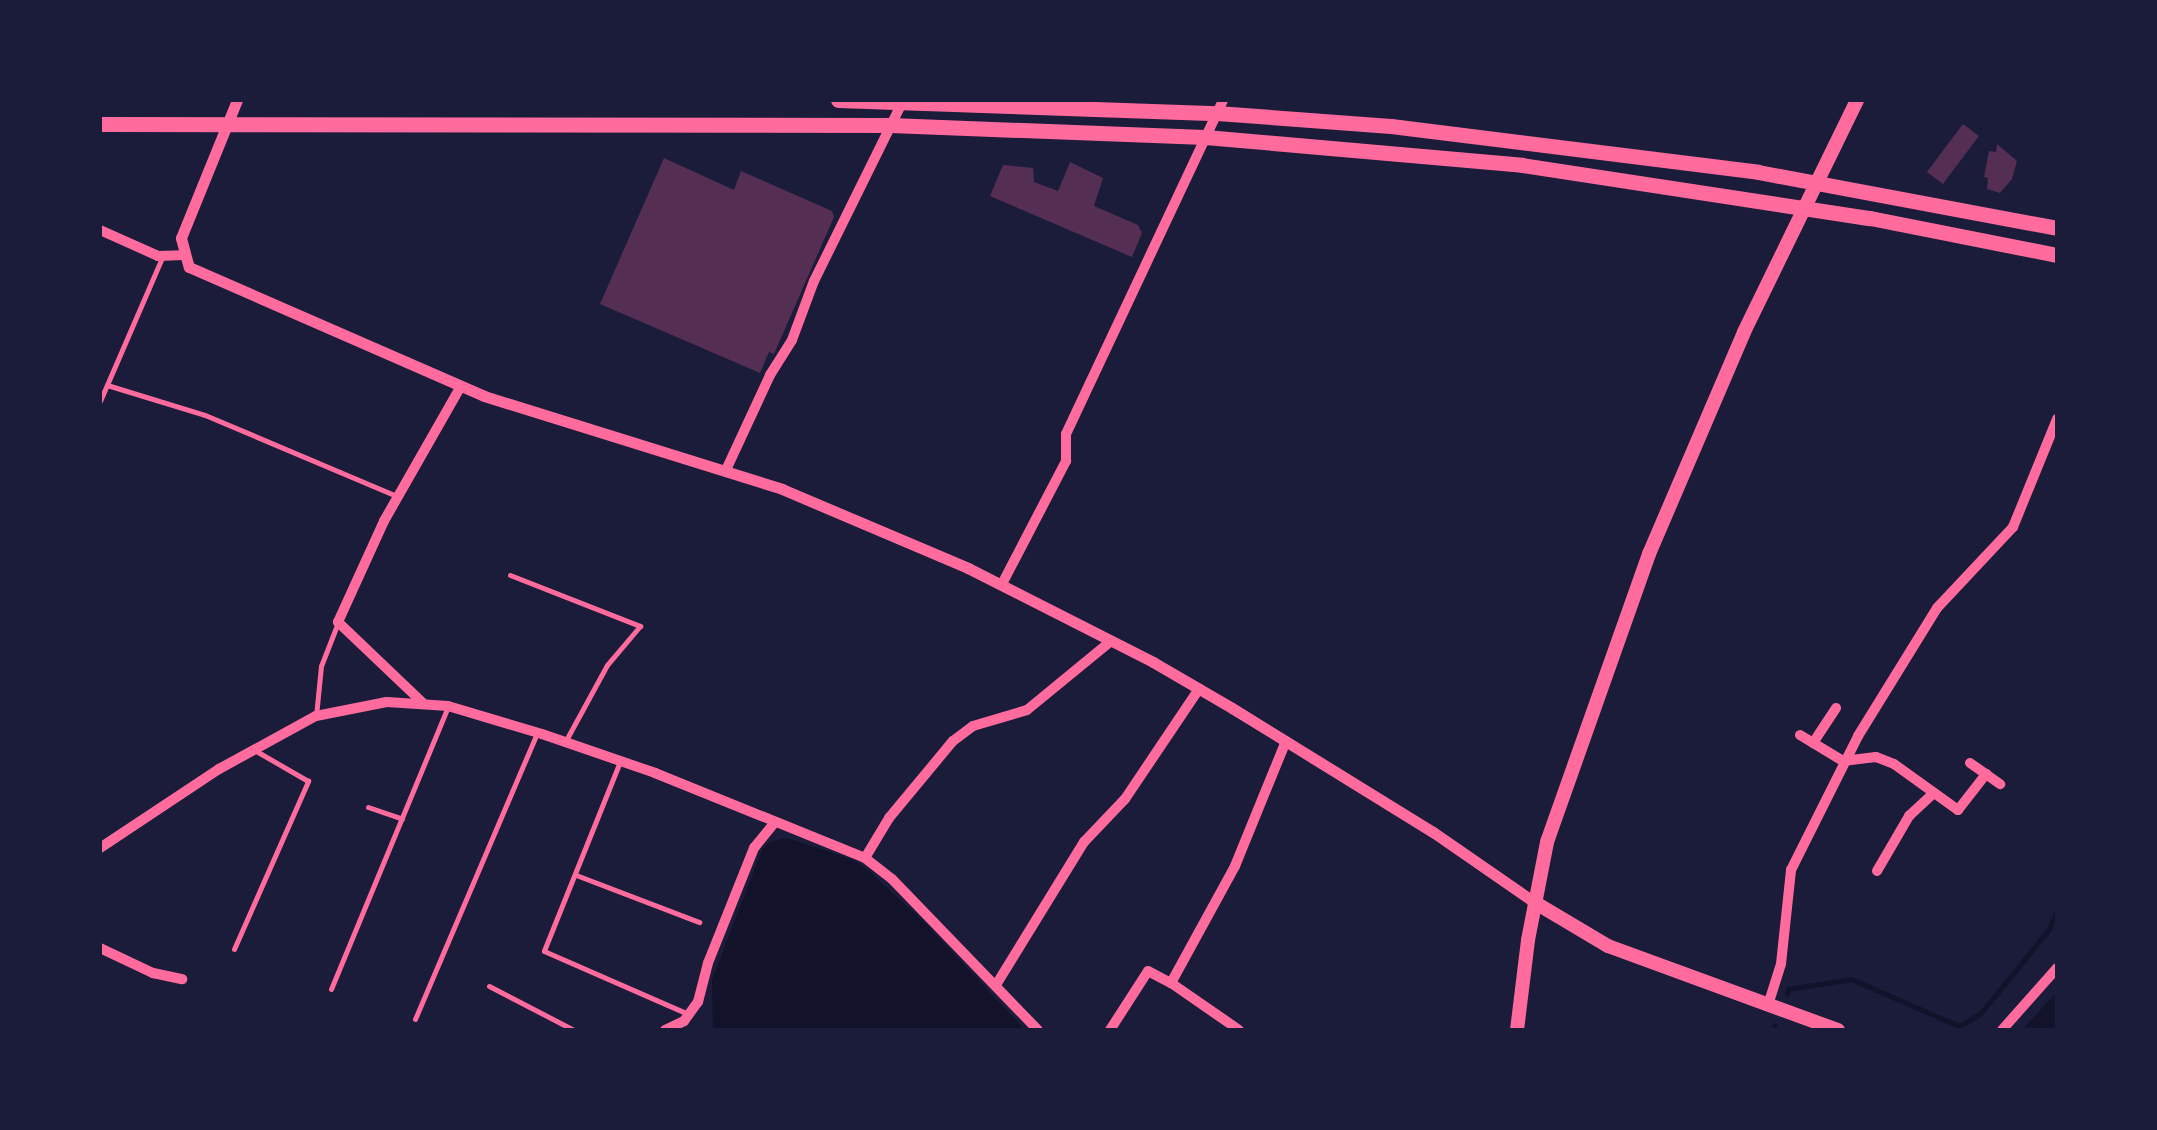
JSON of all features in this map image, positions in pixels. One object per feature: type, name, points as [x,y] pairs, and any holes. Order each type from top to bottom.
[{"type":"highway","points":[[838,100],[1220,107],[1530,141],[1814,182],[2057,228]]},
{"type":"highway","points":[[100,124],[890,126],[1205,137],[1522,165],[1801,208],[2057,255]]},
{"type":"main road","points":[[1517,1030],[1534,902],[1547,842],[1649,554],[1801,208],[1856,100]]},
{"type":"main road","points":[[1534,902],[1608,946],[1768,1005],[1793,1023],[1838,1030]]},
{"type":"street","points":[[237,100],[181,238],[188,267],[461,386],[539,416],[726,470],[839,511],[1002,584],[1199,688],[1433,832],[1534,902]]},
{"type":"street","points":[[726,470],[770,375],[792,340],[814,281],[903,100]]},
{"type":"street","points":[[1002,584],[1066,460],[1066,434],[1220,107]]},
{"type":"street","points":[[100,230],[163,256],[182,254]]},
{"type":"street","points":[[424,704],[338,622],[384,521],[461,386]]},
{"type":"street","points":[[1768,1005],[1781,964],[1791,870],[1850,760],[1858,736],[1937,608],[2013,528],[2057,418]]},
{"type":"street","points":[[865,858],[889,818],[953,742],[973,726],[1028,710],[1111,640]]},
{"type":"street","points":[[996,986],[1084,842],[1126,798],[1199,688]]},
{"type":"street","points":[[100,848],[164,802],[316,716],[387,702],[448,706],[620,761],[865,858],[1038,1030]]},
{"type":"street","points":[[1813,743],[1836,708]]},
{"type":"street","points":[[1800,736],[1843,761],[1876,756],[1894,764],[1958,810],[1986,774]]},
{"type":"street","points":[[1171,983],[1235,866],[1286,741]]},
{"type":"street","points":[[1970,762],[2000,784]]},
{"type":"street","points":[[1877,871],[1908,816],[1934,793]]},
{"type":"street","points":[[666,1030],[689,1014],[698,1002],[708,963],[754,848],[775,822]]},
{"type":"street","points":[[100,948],[152,972],[182,979]]},
{"type":"street","points":[[2002,1030],[2057,968]]},
{"type":"street","points":[[1110,1030],[1148,971],[1239,1030]]},
{"type":"lane","points":[[100,401],[163,256]]},
{"type":"lane","points":[[108,385],[205,415],[399,498]]},
{"type":"lane","points":[[510,575],[640,626],[607,665],[565,742]]},
{"type":"lane","points":[[316,716],[321,666],[338,622]]},
{"type":"lane","points":[[332,989],[448,706]]},
{"type":"lane","points":[[415,1019],[537,733]]},
{"type":"lane","points":[[234,949],[308,780],[256,751]]},
{"type":"lane","points":[[620,761],[544,952],[689,1014]]},
{"type":"lane","points":[[368,807],[402,819]]},
{"type":"lane","points":[[575,874],[700,922]]},
{"type":"lane","points":[[490,986],[574,1030]]},
{"type":"shaded area","points":[[787,838],[854,860],[871,873],[924,922],[1025,1030],[713,1030],[712,980],[762,850],[769,842]]},
{"type":"shaded area","points":[[2057,992],[2057,1030],[2022,1030]]},
{"type":"building","points":[[1963,124],[1979,136],[1943,184],[1927,172]]},
{"type":"building","points":[[1997,144],[2017,161],[2012,179],[2000,193],[1987,189],[1988,178],[1984,177],[1989,151],[1996,152]]},
{"type":"building","points":[[664,158],[734,190],[741,171],[832,211],[834,217],[774,354],[769,352],[760,373],[600,304]]},
{"type":"building","points":[[1070,162],[1103,178],[1094,206],[1138,225],[1142,233],[1132,257],[990,196],[1003,165],[1033,168],[1034,182],[1058,191]]},
{"type":"waterway","points":[[1787,994],[1788,989],[1851,979],[1959,1026],[1980,1014],[2049,929],[2057,911]]},
{"type":"waterway","points":[[1774,1030],[1775,1025]]}]
